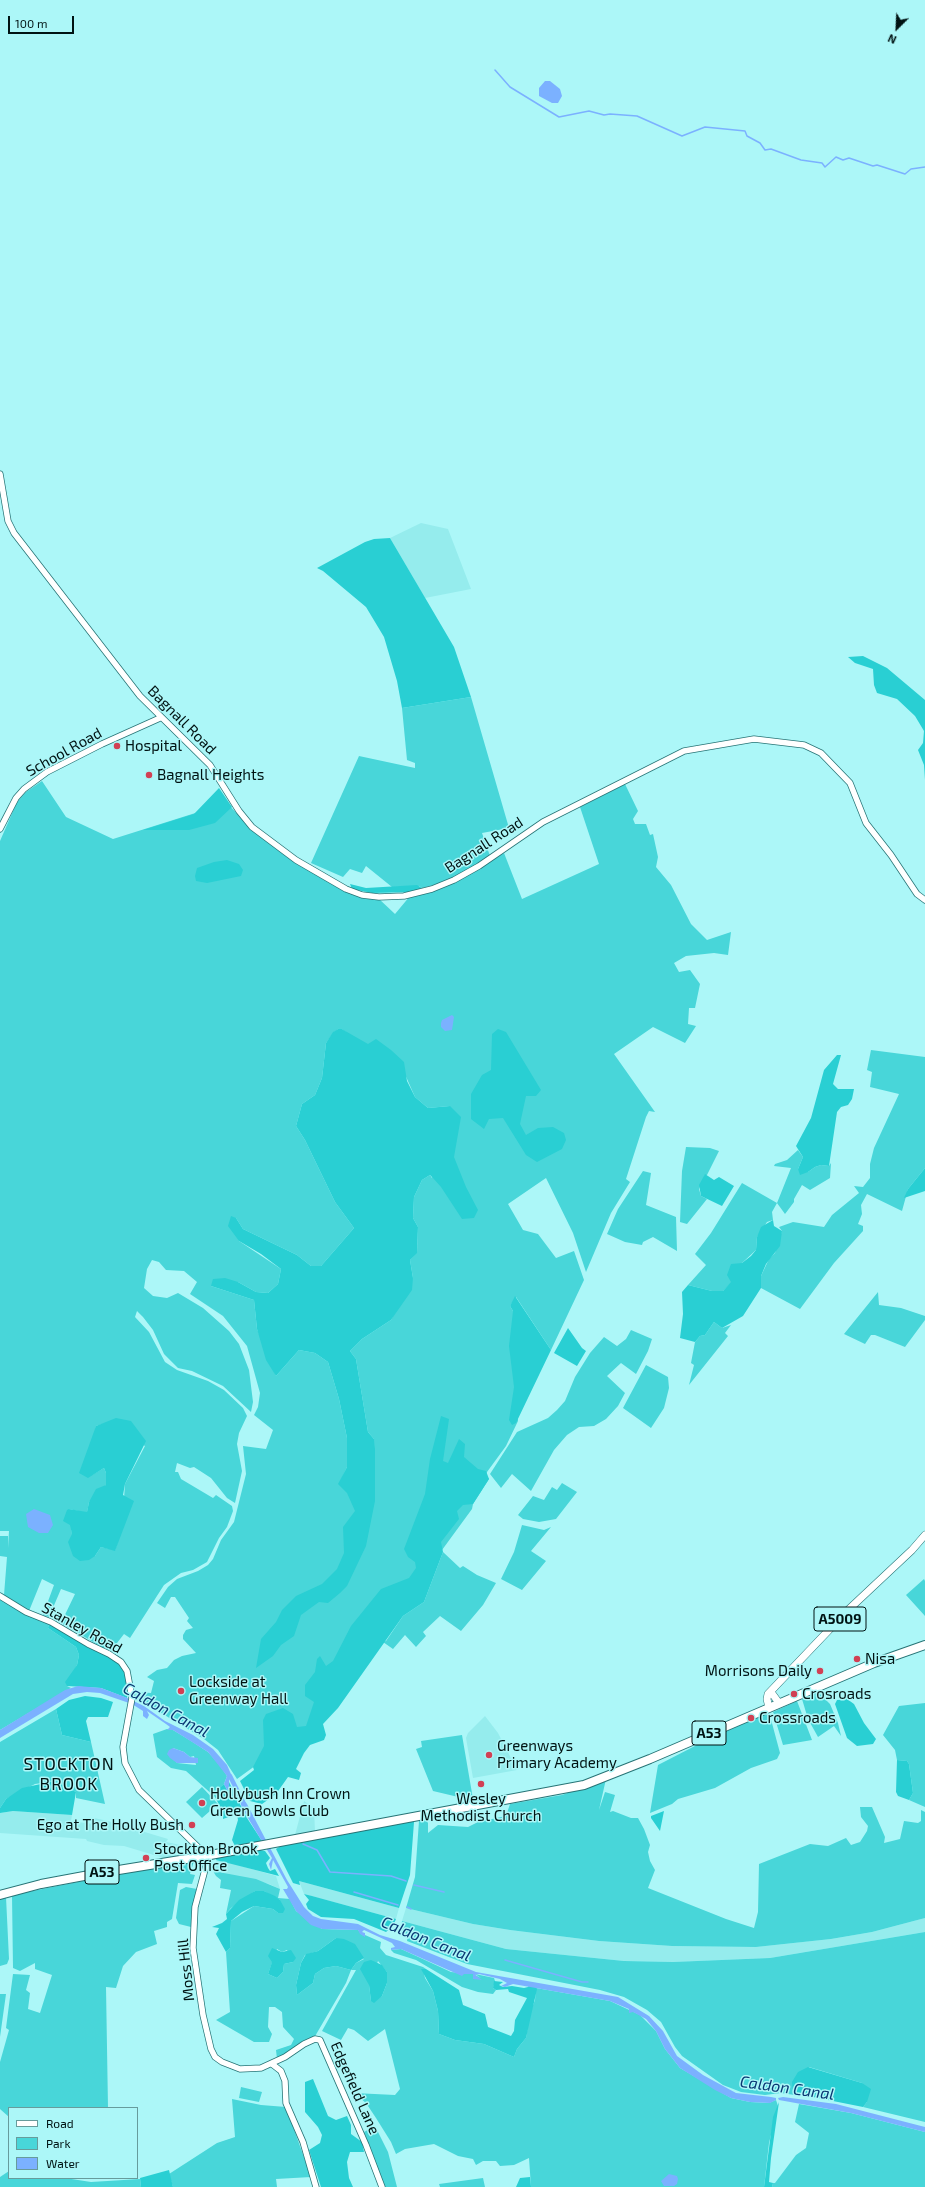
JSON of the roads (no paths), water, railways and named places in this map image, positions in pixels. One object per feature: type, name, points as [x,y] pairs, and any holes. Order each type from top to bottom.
[{"type":"highway","name":"A53","points":[[0,1895],[41,1884],[205,1856],[584,1785],[650,1759],[874,1663],[925,1645]]},
{"type":"main road","name":"A5009","points":[[771,1692],[847,1611],[912,1550],[925,1535]]},
{"type":"main road","points":[[769,1708],[767,1699],[768,1694],[771,1692],[779,1703]]},
{"type":"street","name":"Bagnall Road","points":[[0,474],[8,521],[14,533],[140,696],[160,718],[175,728],[210,764],[239,811],[252,827],[296,860],[346,889],[362,895],[379,897],[404,896],[432,889],[454,880],[480,866],[543,822],[684,751],[754,739],[804,745],[821,753],[850,783],[866,823],[891,855],[917,894],[925,900]]},
{"type":"street","name":"School Road","points":[[0,829],[16,798],[24,789],[47,772],[102,744],[160,718]]},
{"type":"street","name":"Stanley Road","points":[[0,1596],[26,1612],[72,1633],[121,1662],[127,1671],[132,1698],[129,1706],[123,1747],[125,1763],[139,1790],[205,1856]]},
{"type":"street","name":"Moss Hill","points":[[205,1856],[207,1862],[195,1907],[193,1948],[203,2014],[211,2049],[215,2057]]},
{"type":"street","name":"Edgefield Lane","points":[[215,2057],[222,2062],[240,2069],[261,2068],[272,2064],[304,2044],[315,2040],[320,2040],[366,2145],[382,2187]]},
{"type":"street","points":[[272,2064],[282,2071],[286,2103],[303,2142],[316,2187]]},
{"type":"water","points":[[545,81],[550,81],[560,89],[562,96],[558,103],[552,103],[539,96],[539,88]]},
{"type":"water","points":[[452,1015],[454,1017],[452,1030],[445,1031],[441,1027],[442,1020]]},
{"type":"water","points":[[34,1509],[50,1515],[53,1525],[48,1533],[39,1533],[28,1527],[26,1514]]},
{"type":"water","points":[[78,1686],[101,1688],[125,1697],[144,1706],[165,1721],[193,1735],[213,1749],[227,1765],[234,1781],[232,1782],[229,1779],[229,1789],[227,1790],[224,1784],[227,1776],[208,1752],[173,1730],[167,1730],[170,1727],[147,1711],[149,1715],[147,1719],[143,1716],[143,1711],[132,1704],[100,1693],[87,1692],[73,1694],[0,1738],[0,1730],[65,1690]]},
{"type":"water","points":[[173,1748],[184,1752],[190,1757],[198,1758],[198,1763],[177,1763],[167,1754],[169,1750]]},
{"type":"water","points":[[239,1797],[242,1797],[247,1804],[287,1880],[304,1907],[313,1916],[321,1919],[358,1924],[380,1935],[400,1941],[476,1972],[618,1997],[649,2016],[663,2031],[677,2056],[703,2075],[736,2093],[771,2097],[776,2098],[776,2100],[770,2103],[750,2102],[731,2098],[715,2090],[680,2068],[665,2049],[656,2031],[646,2019],[633,2012],[629,2013],[629,2009],[610,2001],[513,1984],[505,1987],[501,1986],[507,1983],[500,1979],[479,1974],[475,1975],[482,1980],[473,1979],[473,1974],[464,1974],[462,1976],[401,1949],[391,1950],[391,1948],[395,1947],[392,1943],[364,1930],[362,1932],[365,1933],[365,1937],[360,1934],[358,1930],[322,1929],[311,1925],[296,1911],[283,1889],[287,1889],[288,1887],[273,1860],[271,1870],[269,1864],[272,1858],[242,1808]]},
{"type":"water","points":[[783,2097],[836,2104],[925,2127],[925,2132],[851,2113],[779,2100],[778,2098]]},
{"type":"water","points":[[669,2174],[677,2176],[677,2184],[674,2186],[664,2186],[661,2181]]},
{"type":"waterway","points":[[495,70],[510,87],[559,117],[589,111],[604,115],[637,116],[682,136],[705,127],[745,131],[747,136],[760,143],[765,150],[771,149],[801,160],[822,163],[825,167],[836,157],[843,160],[849,158],[905,174],[911,169],[925,167]]},
{"type":"waterway","name":"Caldon Canal","points":[[230,1776],[243,1802]]},
{"type":"waterway","points":[[303,1844],[317,1850],[330,1872],[391,1876],[406,1881]]},
{"type":"waterway","points":[[414,1885],[444,1892]]},
{"type":"waterway","points":[[354,1892],[398,1905]]},
{"type":"waterway","points":[[407,1907],[411,1909]]},
{"type":"waterway","points":[[505,1960],[582,1982],[588,1982]]},
{"type":"place","name":"Hospital","points":[[117,746]]},
{"type":"place","name":"Bagnall Heights","points":[[149,775]]},
{"type":"place","name":"Nisa","points":[[857,1659]]},
{"type":"place","name":"Morrisons Daily","points":[[820,1671]]},
{"type":"place","name":"Lockside at Greenway Hall","points":[[181,1691]]},
{"type":"place","name":"Crosroads","points":[[794,1694]]},
{"type":"place","name":"Crossroads","points":[[751,1718]]},
{"type":"place","name":"Greenways Primary Academy","points":[[489,1755]]},
{"type":"place","name":"Wesley Methodist Church","points":[[481,1784]]},
{"type":"place","name":"Hollybush Inn Crown Green Bowls Club","points":[[202,1803]]},
{"type":"place","name":"Ego at The Holly Bush","points":[[192,1825]]},
{"type":"place","name":"Stockton Brook Post Office","points":[[146,1858]]},
{"type":"district","name":"STOCKTON BROOK","points":[[69,1774]]}]
